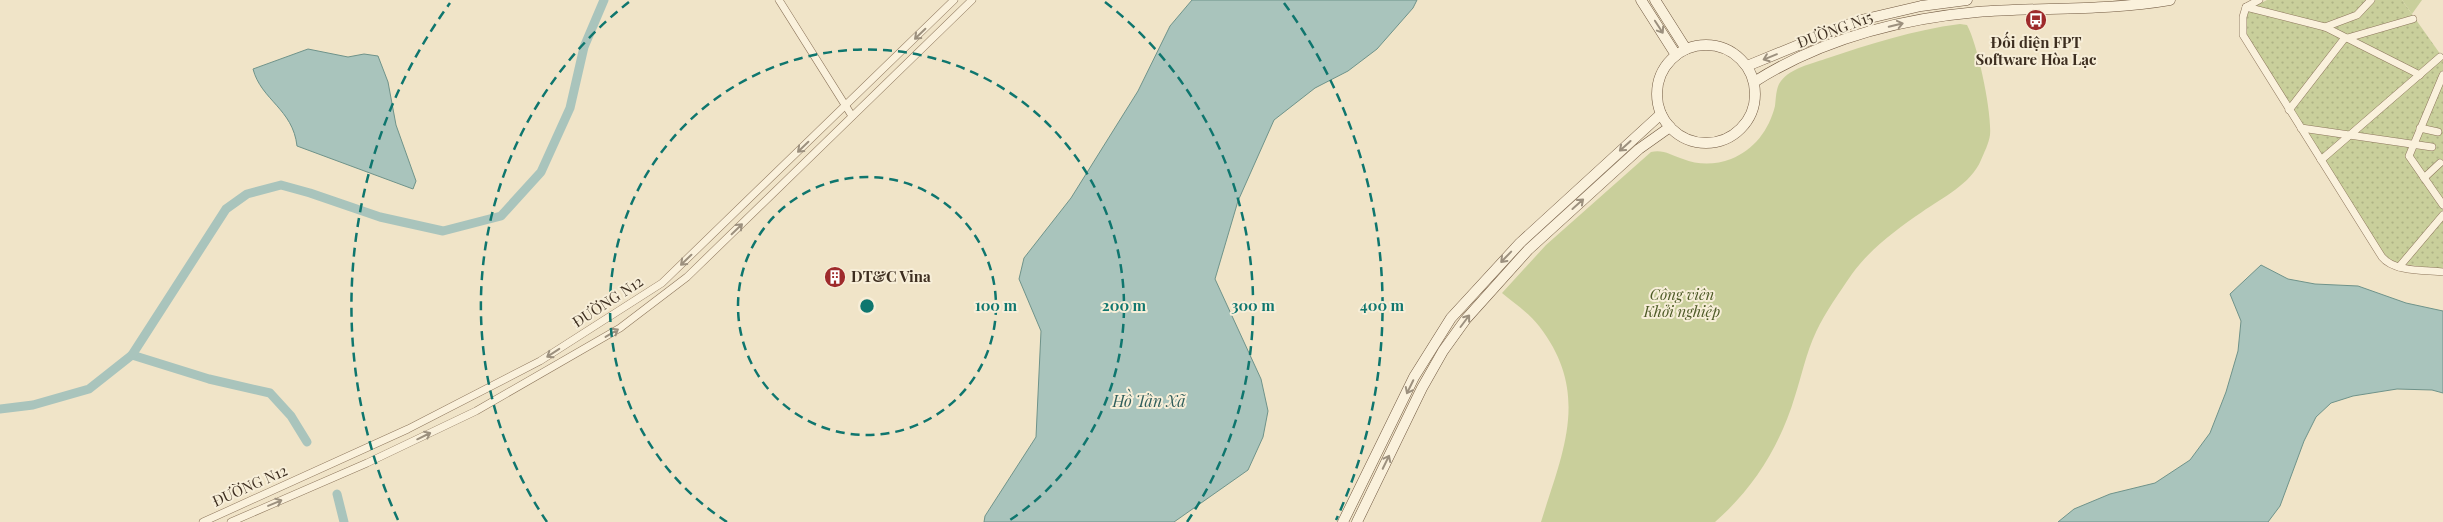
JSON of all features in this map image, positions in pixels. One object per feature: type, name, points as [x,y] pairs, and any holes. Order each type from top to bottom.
[{"type":"street","points":[[779,0],[852,116]]},
{"type":"street","name":"ĐƯỜNG N12","points":[[203,522],[400,434],[532,366],[662,283],[954,0]]},
{"type":"street","name":"ĐƯỜNG N12","points":[[231,522],[367,463],[476,411],[620,328],[688,277],[972,0]]},
{"type":"street","points":[[1642,0],[1676,55]]},
{"type":"street","points":[[1655,0],[1686,49]]},
{"type":"street","name":"ĐƯỜNG N15","points":[[1747,66],[1860,20],[1921,6],[1967,0]]},
{"type":"street","name":"ĐƯỜNG N15","points":[[1754,82],[1773,70],[1835,43],[1914,20],[1976,12],[2141,5],[2170,0]]},
{"type":"street","points":[[2260,0],[2246,7],[2242,17],[2243,35],[2321,160],[2352,205],[2382,257],[2387,263],[2399,267],[2443,272]]},
{"type":"street","points":[[2325,27],[2357,15],[2371,0]]},
{"type":"street","points":[[2246,7],[2325,27],[2420,75]]},
{"type":"street","points":[[2289,110],[2318,70],[2347,38],[2413,19]]},
{"type":"street","points":[[1701,45],[1717,46],[1731,51],[1747,66],[1754,82],[1756,94],[1753,110],[1744,125],[1731,136],[1716,142],[1698,142],[1682,137],[1670,127],[1661,114],[1657,100],[1658,84],[1663,70],[1676,55],[1686,49],[1701,45]]},
{"type":"street","points":[[2321,160],[2440,57]]},
{"type":"street","points":[[2443,75],[2409,156],[2443,205]]},
{"type":"street","points":[[1343,522],[1414,377],[1451,318],[1486,278],[1534,230],[1661,114]]},
{"type":"street","points":[[1357,522],[1443,351],[1466,319],[1528,250],[1639,149],[1670,127]]},
{"type":"street","points":[[2301,128],[2432,147]]},
{"type":"street","points":[[2420,128],[2438,132]]},
{"type":"street","points":[[2424,178],[2440,163]]},
{"type":"street","points":[[2399,267],[2443,215]]},
{"type":"street","points":[[1391,424],[1402,430]]},
{"type":"street","points":[[1353,502],[1365,506]]},
{"type":"green space","points":[[2267,0],[2402,0],[2443,58],[2443,270],[2396,263],[2388,260],[2249,42],[2244,28],[2249,9]]},
{"type":"green space","points":[[2402,0],[2422,0],[2412,14]]},
{"type":"green space","name":"Công viên Khởi nghiệp","points":[[1960,24],[1967,25],[1980,63],[1989,111],[1990,135],[1988,145],[1976,169],[1963,183],[1884,240],[1852,274],[1828,309],[1816,332],[1782,432],[1764,465],[1742,495],[1715,522],[1541,522],[1564,446],[1568,422],[1568,399],[1564,375],[1555,351],[1539,326],[1526,312],[1502,293],[1546,245],[1651,152],[1663,152],[1701,163],[1713,163],[1731,159],[1747,150],[1765,131],[1775,106],[1778,86],[1790,73],[1808,65],[1892,38]]},
{"type":"water","name":"Hồ Tân Xã","points":[[1192,0],[1417,0],[1413,8],[1377,49],[1348,71],[1315,88],[1274,120],[1238,201],[1215,279],[1261,379],[1268,411],[1263,437],[1248,470],[1174,522],[984,522],[985,516],[1036,437],[1041,331],[1019,279],[1024,258],[1071,198],[1138,91],[1170,26]]},
{"type":"water","points":[[308,49],[348,57],[364,54],[378,56],[388,82],[396,125],[416,181],[413,189],[297,146],[290,123],[263,89],[253,69]]},
{"type":"water","points":[[2261,265],[2288,279],[2315,284],[2358,286],[2406,303],[2443,311],[2443,393],[2432,390],[2397,389],[2353,396],[2331,403],[2316,417],[2304,441],[2280,506],[2268,522],[2058,522],[2074,509],[2110,494],[2155,483],[2190,460],[2210,433],[2226,392],[2238,351],[2241,321],[2230,294]]},
{"type":"waterway","points":[[0,409],[33,405],[89,389],[132,355],[226,209],[247,194],[281,185],[380,217],[443,231],[501,216],[541,172],[570,108],[584,47],[604,0]]},
{"type":"waterway","points":[[132,355],[209,379],[270,393],[291,416],[307,442]]},
{"type":"waterway","points":[[337,494],[344,522]]},
{"type":"place","name":"Đối diện FPT Software Hòa Lạc","points":[[2036,20]]},
{"type":"place","name":"DT&C Vina","points":[[835,277]]}]
